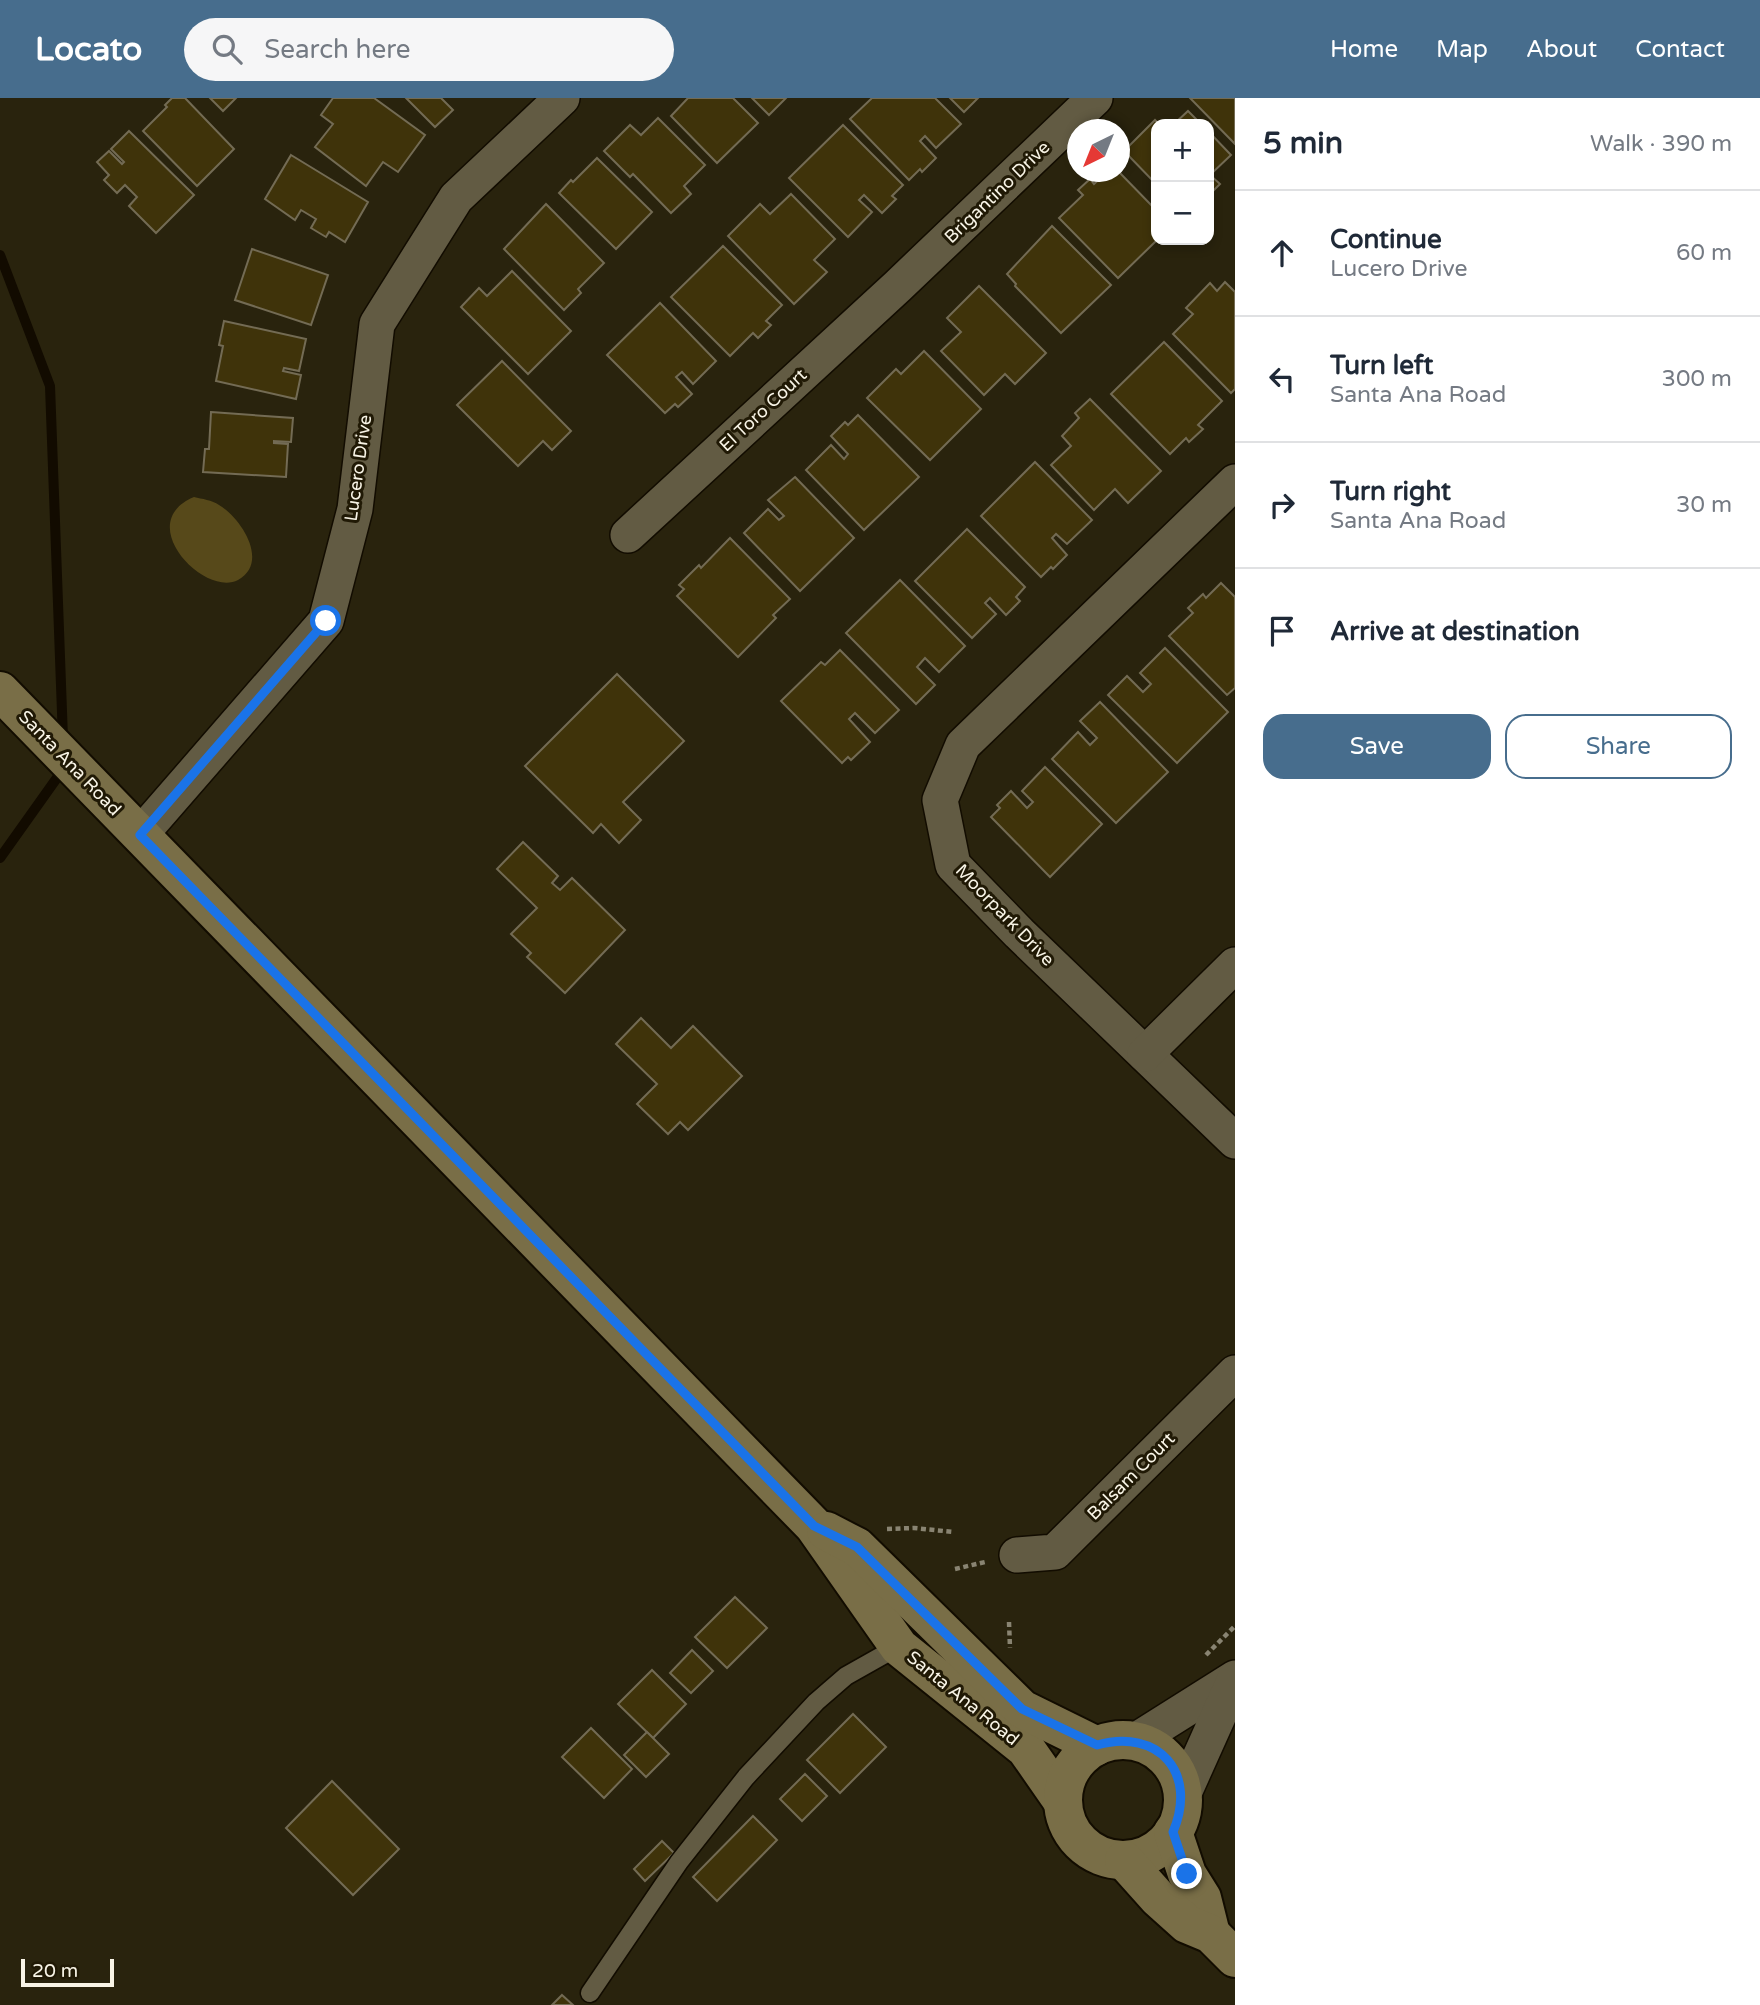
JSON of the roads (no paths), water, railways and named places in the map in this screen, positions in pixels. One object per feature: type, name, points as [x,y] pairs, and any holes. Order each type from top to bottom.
[{"type":"street","name":"Lucero Drive","points":[[140,835],[326,621],[355,509],[377,324],[456,198],[562,98]]},
{"type":"street","name":"Brigantino Drive","points":[[898,286],[1095,98]]},
{"type":"street","name":"El Toro Court","points":[[628,535],[898,286]]},
{"type":"street","name":"Moorpark Drive","points":[[1235,482],[963,745],[940,800],[953,865],[1019,933],[1235,1141]]},
{"type":"street","name":"Santa Ana Road","points":[[0,691],[814,1526],[899,1647],[1026,1749],[1063,1802],[1071,1831],[1085,1846],[1103,1856],[1124,1860]]},
{"type":"street","points":[[1145,1054],[1235,965]]},
{"type":"street","name":"Balsam Court","points":[[1017,1555],[1055,1552],[1235,1373]]},
{"type":"street","name":"Santa Ana Road","points":[[814,1526],[857,1547],[1022,1709],[1097,1745]]},
{"type":"street","points":[[1135,1741],[1235,1679]]},
{"type":"street","points":[[1182,1795],[1235,1679]]},
{"type":"street","points":[[1063,1802],[1063,1791],[1069,1772],[1081,1757],[1097,1745],[1115,1740],[1135,1741],[1153,1748],[1168,1760],[1178,1777],[1182,1795],[1181,1815],[1173,1832],[1160,1847],[1143,1856],[1124,1860],[1158,1898],[1187,1924],[1223,1946]]},
{"type":"street","points":[[1173,1832],[1187,1874],[1202,1898],[1223,1946]]},
{"type":"lane","points":[[590,1993],[679,1862],[746,1777],[816,1702],[846,1676],[938,1627]]},
{"type":"waterway","points":[[0,255],[50,386],[63,739]]},
{"type":"waterway","points":[[0,858],[64,768]]}]
